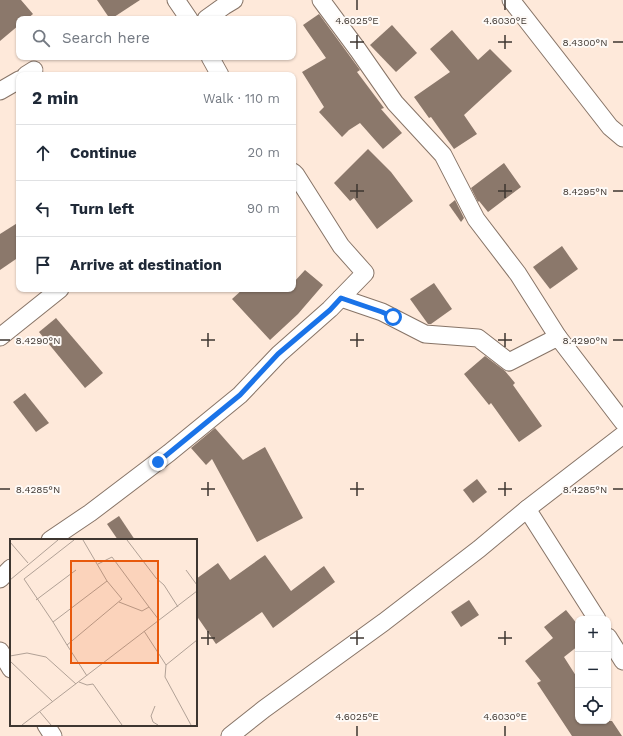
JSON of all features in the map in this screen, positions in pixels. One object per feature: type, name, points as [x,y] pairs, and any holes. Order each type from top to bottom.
[{"type":"street","points":[[176,0],[187,16]]},
{"type":"street","points":[[210,16],[234,0]]},
{"type":"street","points":[[321,0],[396,104],[443,155],[476,219],[518,274],[558,337],[623,422]]},
{"type":"street","points":[[511,0],[610,127],[623,138]]},
{"type":"street","points":[[212,60],[218,72]]},
{"type":"street","points":[[0,91],[16,82]]},
{"type":"street","points":[[51,539],[90,513],[169,453],[240,395],[278,354],[330,310],[365,273],[342,246],[296,175]]},
{"type":"street","points":[[0,337],[56,292]]},
{"type":"street","points":[[341,298],[382,312],[425,334],[478,338],[509,362],[558,337]]},
{"type":"street","points":[[230,736],[264,709],[384,622],[623,435]]},
{"type":"street","points":[[527,509],[595,616]]},
{"type":"street","points":[[0,578],[10,569]]},
{"type":"street","points":[[611,642],[623,661]]},
{"type":"street","points":[[0,651],[10,667]]},
{"type":"street","points":[[47,726],[53,736]]},
{"type":"building","points":[[0,0],[21,0],[33,14],[31,16],[16,16],[16,28],[0,41]]},
{"type":"building","points":[[97,0],[140,0],[116,16],[108,16]]},
{"type":"building","points":[[319,14],[360,70],[357,72],[384,108],[381,109],[402,133],[383,149],[360,123],[349,130],[342,137],[319,112],[324,107],[302,72],[326,58],[303,25]]},
{"type":"building","points":[[392,25],[417,53],[396,72],[370,45]]},
{"type":"building","points":[[452,30],[478,60],[490,49],[512,71],[464,115],[477,134],[454,149],[431,117],[429,118],[414,97],[450,72],[430,49]]},
{"type":"building","points":[[368,149],[391,172],[413,201],[377,229],[354,198],[350,201],[334,183]]},
{"type":"building","points":[[504,163],[521,187],[488,212],[479,201],[478,202],[471,188]]},
{"type":"building","points":[[455,200],[464,218],[461,222],[449,205]]},
{"type":"building","points":[[16,224],[16,259],[0,270],[0,234]]},
{"type":"building","points":[[562,246],[578,269],[550,289],[533,267]]},
{"type":"building","points":[[305,270],[323,285],[298,314],[270,340],[232,299],[240,292],[296,292],[296,280]]},
{"type":"building","points":[[434,283],[452,309],[431,324],[428,324],[410,299]]},
{"type":"building","points":[[56,318],[103,373],[85,388],[39,332]]},
{"type":"building","points":[[485,356],[505,371],[515,383],[513,385],[542,426],[519,442],[491,403],[489,405],[464,374]]},
{"type":"building","points":[[25,393],[49,423],[36,432],[13,402]]},
{"type":"building","points":[[215,428],[243,460],[265,447],[303,518],[257,542],[212,459],[206,465],[191,448]]},
{"type":"building","points":[[477,479],[487,492],[473,503],[463,490]]},
{"type":"building","points":[[119,516],[134,539],[117,539],[107,524]]},
{"type":"building","points":[[265,555],[291,591],[324,566],[335,582],[273,628],[262,612],[216,644],[197,616],[197,578],[218,563],[230,580]]},
{"type":"building","points":[[469,600],[479,615],[461,627],[451,612]]},
{"type":"building","points":[[566,610],[575,621],[575,648],[564,657],[575,674],[575,724],[611,724],[612,721],[622,736],[572,736],[537,683],[541,681],[525,661],[553,638],[544,627]]},
{"type":"route","points":[[158,462],[240,395],[278,354],[330,310],[341,298],[393,317]]}]
